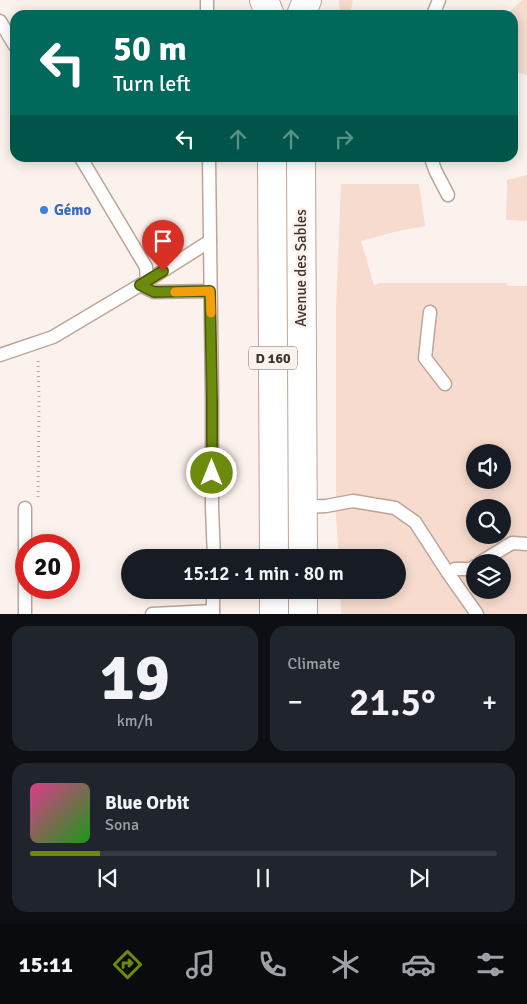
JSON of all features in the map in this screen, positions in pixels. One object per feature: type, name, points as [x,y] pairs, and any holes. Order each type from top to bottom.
[{"type":"main road","name":"Avenue des Sables","points":[[272,162],[274,549]]},
{"type":"main road","name":"Avenue des Sables","points":[[301,162],[302,549]]},
{"type":"main road","points":[[274,599],[274,614]]},
{"type":"main road","points":[[303,599],[303,614]]},
{"type":"lane","points":[[0,22],[10,38]]},
{"type":"lane","points":[[83,162],[146,267],[143,283]]},
{"type":"lane","points":[[209,162],[214,549]]},
{"type":"lane","points":[[432,162],[448,195]]},
{"type":"lane","points":[[0,355],[52,337],[210,241]]},
{"type":"lane","points":[[143,283],[154,292],[210,291]]},
{"type":"lane","points":[[430,312],[426,358],[445,384]]},
{"type":"lane","points":[[302,507],[326,506],[353,501],[395,508],[415,522],[477,614]]},
{"type":"lane","points":[[25,508],[25,614]]},
{"type":"lane","points":[[494,554],[512,543],[527,544]]},
{"type":"lane","points":[[448,573],[455,568],[466,569]]},
{"type":"lane","points":[[152,614],[213,613],[213,599]]},
{"type":"path","points":[[37,342],[39,401],[38,498]]},
{"type":"shaded area","points":[[339,0],[353,0],[351,10],[340,10]]},
{"type":"shaded area","points":[[522,0],[527,0],[527,75],[518,72],[518,10],[511,10]]},
{"type":"shaded area","points":[[527,175],[527,221],[506,220],[507,180]]},
{"type":"shaded area","points":[[341,184],[419,184],[425,226],[361,241],[374,285],[380,283],[506,283],[507,286],[527,286],[527,614],[341,614],[340,599],[406,599],[406,549],[338,549],[336,516],[336,306]]},
{"type":"slow traffic","points":[[175,292],[210,291],[211,313]]},
{"type":"place","name":"Gémo","points":[[44,210]]},
{"type":"route","points":[[163,271],[140,285],[154,292],[210,291],[212,336],[212,473]]}]
